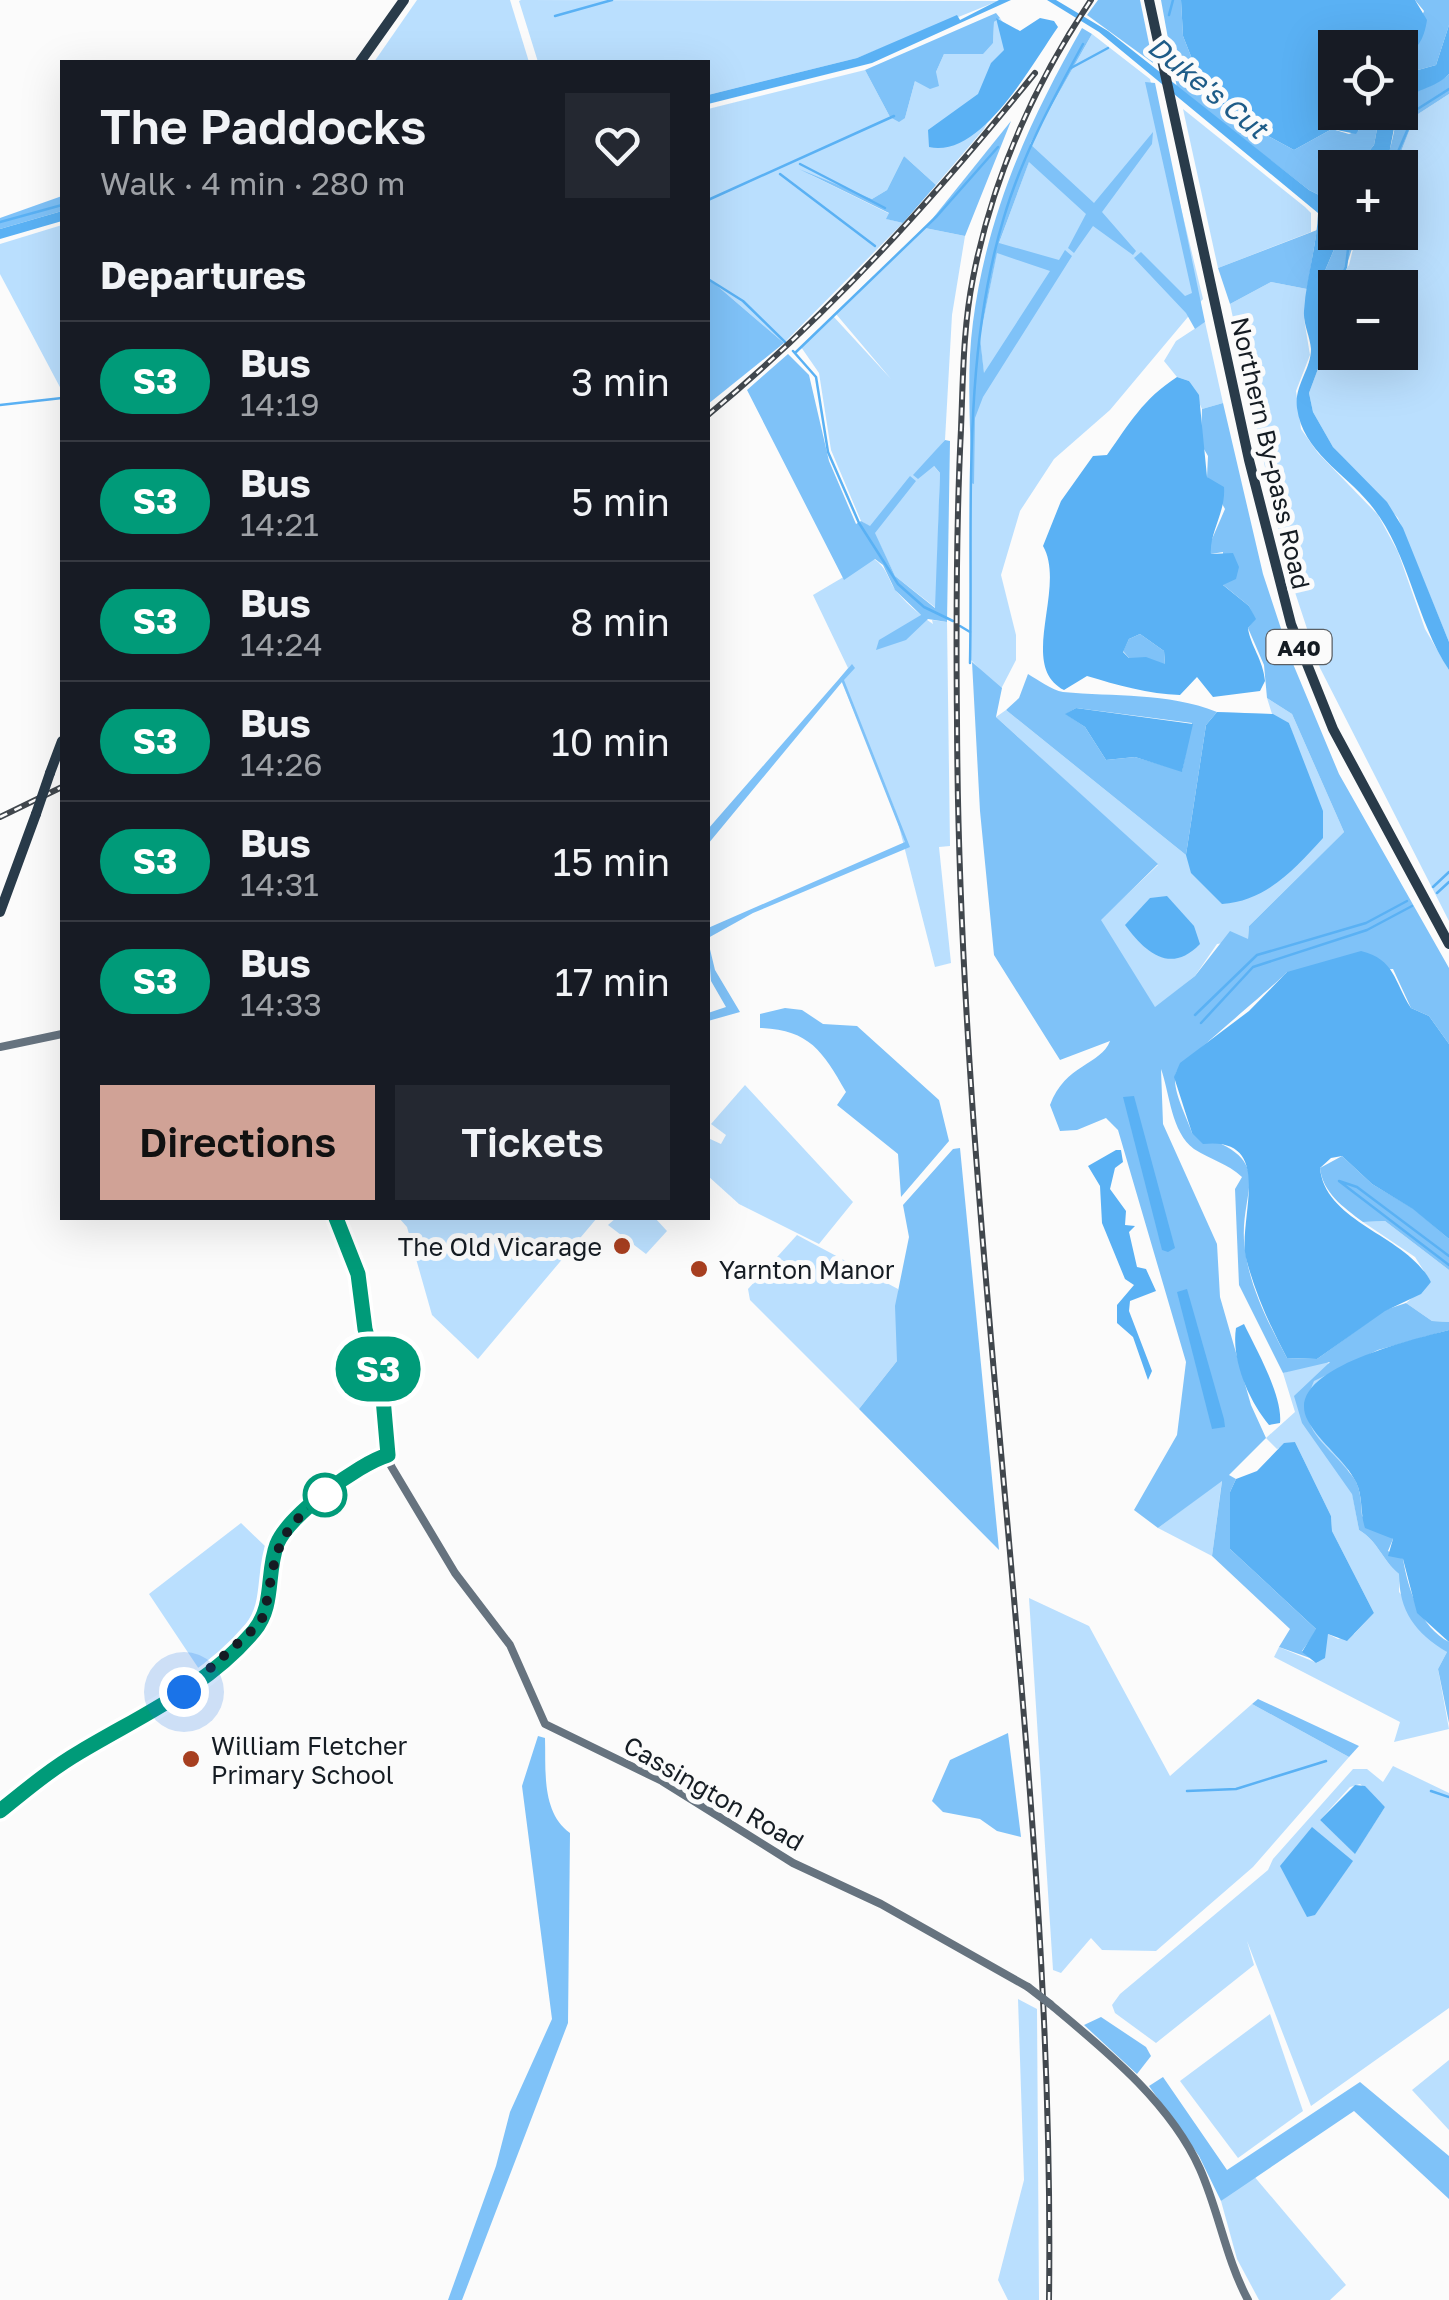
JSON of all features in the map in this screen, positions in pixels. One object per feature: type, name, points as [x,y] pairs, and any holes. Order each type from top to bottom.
[{"type":"highway","points":[[361,60],[404,0]]},
{"type":"highway","name":"Northern By-pass Road","points":[[1150,0],[1249,460],[1291,624],[1333,729],[1449,944]]},
{"type":"highway","points":[[0,912],[60,746]]},
{"type":"street","points":[[0,1047],[60,1034]]},
{"type":"street","name":"Cassington Road","points":[[337,1220],[358,1274],[365,1329],[382,1387],[388,1455],[456,1574],[510,1645],[545,1724],[662,1781],[793,1863],[881,1904],[1050,2004],[1143,2090],[1184,2140],[1200,2168],[1248,2300]]},
{"type":"street","points":[[0,1811],[79,1752],[163,1707],[247,1638],[264,1615],[277,1545],[285,1531],[348,1476],[388,1455]]},
{"type":"shaded area","points":[[417,0],[510,0],[528,60],[375,60]]},
{"type":"shaded area","points":[[521,0],[998,1],[857,58],[710,95],[710,60],[537,60]]},
{"type":"shaded area","points":[[1098,0],[1140,0],[1153,63],[1087,15]]},
{"type":"shaded area","points":[[1161,0],[1181,0],[1183,36],[1207,97],[1237,110],[1268,136],[1294,150],[1330,130],[1349,134],[1377,130],[1374,145],[1370,150],[1318,150],[1318,194],[1177,88]]},
{"type":"shaded area","points":[[1415,0],[1449,0],[1449,25],[1436,65],[1418,70],[1416,30],[1424,11]]},
{"type":"shaded area","points":[[996,13],[1000,18],[994,22],[993,43],[983,54],[944,54],[936,72],[939,86],[930,89],[915,81],[905,118],[899,122],[890,117],[865,70]]},
{"type":"shaded area","points":[[1000,18],[1024,54],[984,129],[936,185],[904,156],[887,190],[872,199],[809,174],[890,214],[887,219],[903,223],[784,343],[710,280],[710,109],[865,70],[890,117],[905,118],[915,81],[936,72],[944,54],[993,43],[994,22]]},
{"type":"shaded area","points":[[1082,28],[1092,34],[1030,144],[1094,203],[1153,132],[1152,144],[1102,212],[1136,251],[1133,255],[1093,226],[1074,253],[1068,248],[1086,214],[1029,162],[999,243],[1059,260],[1065,250],[1072,256],[983,397],[975,418],[974,484],[970,362],[973,322],[988,244],[1013,169]],"holes":[[[997,253],[1050,271],[984,373],[980,337]]]},
{"type":"shaded area","points":[[1092,34],[1150,79],[1203,299],[1110,410],[1054,459],[1020,511],[1001,575],[1016,635],[1016,660],[1000,691],[970,659],[971,406],[985,385],[980,337],[998,246],[1031,156],[1030,144]]},
{"type":"shaded area","points":[[1449,74],[1449,94],[1418,114],[1418,90]]},
{"type":"shaded area","points":[[1145,82],[1155,83],[1205,322],[1195,329],[1186,313],[1134,258],[1141,252],[1185,296],[1192,293]]},
{"type":"shaded area","points":[[1449,94],[1449,642],[1398,518],[1333,447],[1313,412],[1309,393],[1318,369],[1418,370],[1418,270],[1346,270],[1353,250],[1418,250],[1418,150],[1402,150],[1410,130],[1418,130],[1418,114]]},
{"type":"shaded area","points":[[1183,109],[1305,207],[1311,213],[1311,232],[1218,268]]},
{"type":"shaded area","points":[[1011,121],[965,236],[925,228]]},
{"type":"shaded area","points":[[1394,130],[1410,130],[1402,150],[1390,150]]},
{"type":"shaded area","points":[[904,156],[936,185],[903,223],[886,219],[889,213],[799,169],[872,199],[887,190]]},
{"type":"shaded area","points":[[60,197],[60,212],[0,229],[0,218]]},
{"type":"shaded area","points":[[60,226],[60,387],[0,274],[0,244]]},
{"type":"shaded area","points":[[925,228],[965,236],[952,315],[945,440],[928,460],[940,473],[936,608],[895,576],[872,528],[861,521],[831,450],[819,373],[801,347],[833,316],[891,379],[836,314]]},
{"type":"shaded area","points":[[1317,230],[1307,289],[1271,282],[1230,304],[1218,268]]},
{"type":"shaded area","points":[[1334,250],[1352,250],[1345,270],[1325,270]]},
{"type":"shaded area","points":[[710,280],[784,343],[710,402]]},
{"type":"shaded area","points":[[1271,282],[1307,289],[1304,319],[1310,355],[1296,391],[1301,429],[1318,453],[1378,515],[1398,552],[1425,629],[1449,670],[1449,921],[1320,668],[1286,565],[1230,304]]},
{"type":"shaded area","points":[[1205,322],[1223,403],[1202,409],[1189,381],[1177,377],[1164,361],[1176,341]]},
{"type":"shaded area","points":[[788,354],[809,375],[829,461],[856,524],[861,521],[870,526],[910,476],[916,481],[875,533],[895,576],[935,608],[940,473],[934,466],[918,479],[913,475],[945,440],[950,441],[947,622],[928,619],[906,640],[876,650],[879,640],[921,615],[895,590],[883,565],[875,559],[844,580],[747,390]]},
{"type":"shaded area","points":[[1223,403],[1263,574],[1291,659],[1339,774],[1449,968],[1449,1044],[1429,1016],[1411,1008],[1393,969],[1287,972],[1181,1067],[1176,1073],[1176,1087],[1192,1133],[1221,1144],[1238,1155],[1247,1167],[1246,1256],[1262,1308],[1287,1358],[1317,1359],[1385,1310],[1406,1303],[1432,1321],[1449,1322],[1449,1330],[1378,1350],[1314,1381],[1307,1412],[1315,1434],[1356,1481],[1362,1516],[1393,1539],[1388,1551],[1403,1559],[1408,1583],[1423,1617],[1449,1642],[1449,1723],[1438,1669],[1447,1652],[1411,1620],[1402,1599],[1399,1574],[1359,1530],[1352,1494],[1302,1423],[1294,1396],[1330,1362],[1283,1373],[1239,1285],[1235,1189],[1242,1177],[1186,1142],[1176,1123],[1161,1069],[1163,1124],[1217,1244],[1220,1297],[1251,1405],[1266,1438],[1229,1475],[1236,1479],[1230,1492],[1230,1549],[1317,1630],[1302,1651],[1310,1658],[1279,1647],[1290,1629],[1212,1556],[1222,1481],[1158,1528],[1134,1510],[1177,1435],[1186,1362],[1118,1130],[1106,1118],[1077,1130],[1060,1131],[1050,1105],[1064,1081],[1099,1055],[1110,1041],[1060,1060],[994,955],[980,811],[972,662],[1002,688],[996,717],[1158,864],[1101,920],[1155,1007],[1195,976],[1230,931],[1248,939],[1249,926],[1344,832],[1292,714],[1267,698],[1264,665],[1248,628],[1255,619],[1249,606],[1222,584],[1223,552],[1211,554],[1209,546],[1225,509],[1207,477],[1208,456],[1201,444],[1202,409]]},
{"type":"shaded area","points":[[874,559],[912,608],[933,624],[932,620],[947,622],[950,846],[939,847],[951,963],[935,967],[894,807],[840,678],[848,668],[813,595]]},
{"type":"shaded area","points":[[1140,634],[1164,651],[1165,665],[1146,658],[1129,658],[1123,651],[1129,639]]},
{"type":"shaded area","points":[[852,664],[855,668],[844,680],[910,847],[753,913],[710,937],[710,927],[905,842],[842,682],[710,842],[710,827]]},
{"type":"shaded area","points":[[1028,674],[1063,692],[1160,698],[1217,712],[1206,725],[1186,855],[1006,710],[1019,698]],"holes":[[[1076,708],[1192,723],[1182,771],[1135,757],[1106,760],[1085,727],[1066,714]]]},
{"type":"shaded area","points":[[1267,698],[1292,714],[1344,832],[1249,926],[1248,939],[1217,944],[1195,976],[1155,1008],[1100,920],[1158,865],[996,717],[1006,710],[1186,855],[1217,712],[1272,714]],"holes":[[[1289,723],[1307,776],[1220,851]]]},
{"type":"shaded area","points":[[710,949],[715,970],[740,1012],[710,1020],[710,1012],[726,1007],[711,981]]},
{"type":"shaded area","points":[[785,1008],[802,1010],[823,1024],[857,1026],[939,1100],[949,1141],[901,1197],[898,1154],[837,1105],[846,1092],[821,1054],[791,1033],[760,1028],[760,1014]]},
{"type":"shaded area","points":[[745,1085],[853,1202],[819,1244],[739,1204],[710,1178],[710,1139],[721,1144],[726,1135],[711,1124]]},
{"type":"shaded area","points":[[960,1148],[999,1550],[859,1409],[897,1361],[895,1306],[909,1237],[903,1205],[953,1149]]},
{"type":"shaded area","points":[[1342,1156],[1372,1184],[1414,1209],[1449,1239],[1449,1270],[1385,1221],[1363,1222],[1335,1199],[1320,1168]]},
{"type":"shaded area","points":[[401,1220],[595,1220],[478,1359],[432,1315],[407,1227]]},
{"type":"shaded area","points":[[614,1220],[657,1220],[667,1231],[646,1254],[608,1225]]},
{"type":"shaded area","points":[[1385,1221],[1449,1270],[1449,1322],[1432,1321],[1406,1303],[1431,1282],[1415,1257],[1363,1222]]},
{"type":"shaded area","points":[[797,1235],[898,1289],[897,1361],[859,1409],[750,1300],[748,1289]]},
{"type":"shaded area","points":[[1327,1359],[1359,1530],[1399,1574],[1399,1592],[1447,1652],[1438,1669],[1449,1729],[1394,1742],[1400,1722],[1274,1657],[1279,1647],[1317,1663],[1328,1634],[1338,1639],[1354,1634],[1374,1613],[1332,1531],[1331,1516],[1295,1442],[1277,1449],[1266,1438],[1295,1412],[1283,1373]]},
{"type":"shaded area","points":[[1222,1480],[1212,1556],[1158,1528]]},
{"type":"shaded area","points":[[241,1523],[266,1547],[265,1588],[252,1619],[201,1672],[149,1594]]},
{"type":"shaded area","points":[[1029,1598],[1089,1626],[1170,1776],[1252,1704],[1349,1757],[1253,1867],[1156,1951],[1102,1950],[1091,1938],[1061,1973],[1053,1970]]},
{"type":"shaded area","points":[[1258,1699],[1359,1746],[1349,1757],[1252,1704]]},
{"type":"shaded area","points":[[1008,1733],[1021,1837],[997,1831],[980,1819],[943,1812],[932,1801],[950,1760]]},
{"type":"shaded area","points":[[538,1736],[545,1738],[550,1802],[554,1814],[570,1833],[568,2023],[462,2300],[448,2300],[496,2166],[510,2112],[552,2019],[522,1786]]},
{"type":"shaded area","points":[[1393,1766],[1449,1793],[1449,2008],[1311,2106],[1247,1941],[1254,1965],[1156,2043],[1115,2013],[1112,2005],[1120,1994],[1268,1870],[1273,1859],[1353,1769],[1367,1769],[1383,1782]],"holes":[[[1360,1784],[1385,1807],[1355,1853],[1320,1820],[1350,1787]]]},
{"type":"shaded area","points":[[1018,1999],[1037,2009],[1039,2300],[1008,2300],[998,2280],[1024,2180]]},
{"type":"shaded area","points":[[1270,2014],[1303,2111],[1238,2158],[1180,2081]]},
{"type":"shaded area","points":[[1101,2017],[1146,2047],[1151,2056],[1137,2074],[1084,2025]]},
{"type":"shaded area","points":[[1449,2060],[1449,2130],[1412,2090]]},
{"type":"shaded area","points":[[1163,2077],[1227,2170],[1360,2082],[1449,2156],[1449,2199],[1354,2111],[1221,2201],[1199,2156],[1149,2086]]},
{"type":"shaded area","points":[[1253,2175],[1346,2285],[1330,2300],[1259,2300],[1237,2259],[1221,2201]]},
{"type":"water","points":[[999,0],[1011,0],[872,63],[710,104],[710,95],[857,58],[957,15],[960,20]]},
{"type":"water","points":[[1047,0],[1056,0],[1108,31],[1318,194],[1318,213],[1099,32]]},
{"type":"water","name":"Duke's Cut","points":[[1181,0],[1415,0],[1427,20],[1418,45],[1418,30],[1318,30],[1318,130],[1330,130],[1294,150],[1268,136],[1237,110],[1207,97],[1183,36]]},
{"type":"water","points":[[996,18],[1020,31],[1040,18],[1054,21],[1058,27],[986,124],[948,147],[929,147],[928,130],[978,94],[991,63],[1004,50]]},
{"type":"water","points":[[1449,25],[1449,74],[1418,92],[1418,70],[1436,65]]},
{"type":"water","points":[[1377,130],[1394,130],[1390,150],[1370,150]]},
{"type":"water","points":[[60,212],[60,222],[0,239],[0,229]]},
{"type":"water","points":[[1318,213],[1318,250],[1334,250],[1325,270],[1318,270],[1318,369],[1309,393],[1313,412],[1333,447],[1387,502],[1403,528],[1449,642],[1449,670],[1383,523],[1360,492],[1316,449],[1301,423],[1297,400],[1310,357],[1304,311]]},
{"type":"water","points":[[1177,377],[1189,381],[1199,395],[1207,477],[1224,487],[1211,554],[1233,553],[1239,567],[1236,579],[1223,585],[1249,606],[1256,619],[1248,628],[1265,681],[1260,691],[1213,697],[1197,677],[1180,695],[1145,691],[1087,676],[1064,690],[1051,679],[1044,663],[1050,583],[1043,546],[1061,501],[1093,456],[1107,455],[1155,394]],"holes":[[[1140,634],[1164,651],[1165,664],[1146,657],[1129,658],[1123,652],[1129,639]]]},
{"type":"water","points":[[1076,708],[1193,724],[1182,772],[1135,757],[1106,760],[1085,727],[1065,714]]},
{"type":"water","points":[[1217,712],[1273,714],[1289,723],[1323,811],[1323,838],[1290,872],[1252,897],[1222,904],[1191,873],[1186,855],[1206,725]]},
{"type":"water","points":[[1167,896],[1194,926],[1200,944],[1189,953],[1168,959],[1141,944],[1125,925],[1150,898]]},
{"type":"water","points":[[1361,951],[1387,966],[1411,1008],[1429,1016],[1449,1044],[1449,1239],[1413,1209],[1372,1184],[1342,1156],[1331,1158],[1320,1168],[1325,1187],[1336,1202],[1404,1252],[1431,1282],[1421,1294],[1385,1311],[1317,1359],[1287,1358],[1246,1258],[1247,1167],[1240,1153],[1226,1145],[1203,1144],[1192,1133],[1174,1077],[1180,1063],[1249,1011],[1287,972]]},
{"type":"water","points":[[1134,1096],[1175,1248],[1168,1252],[1162,1250],[1123,1097]]},
{"type":"water","points":[[1121,1150],[1123,1162],[1115,1168],[1110,1189],[1126,1211],[1125,1225],[1135,1226],[1129,1232],[1137,1267],[1146,1269],[1156,1291],[1130,1301],[1129,1311],[1152,1371],[1148,1380],[1133,1337],[1117,1323],[1117,1305],[1134,1285],[1125,1279],[1102,1223],[1100,1186],[1088,1166]]},
{"type":"water","points":[[1187,1289],[1225,1427],[1212,1429],[1177,1292]]},
{"type":"water","points":[[1244,1324],[1273,1386],[1280,1423],[1269,1425],[1243,1380],[1235,1340],[1236,1328]]},
{"type":"water","points":[[1449,1330],[1449,1642],[1417,1613],[1403,1559],[1388,1556],[1393,1539],[1365,1528],[1356,1482],[1313,1429],[1304,1403],[1313,1386],[1355,1359]]},
{"type":"water","points":[[1295,1442],[1331,1516],[1332,1531],[1374,1613],[1347,1641],[1328,1634],[1325,1658],[1316,1663],[1302,1652],[1316,1629],[1230,1549],[1230,1492],[1236,1479],[1257,1471],[1284,1443]]},
{"type":"water","points":[[1355,1785],[1365,1786],[1385,1807],[1355,1854],[1320,1820]]},
{"type":"water","points":[[1312,1827],[1353,1861],[1315,1915],[1307,1917],[1280,1866]]},
{"type":"waterway","points":[[555,16],[612,0]]},
{"type":"waterway","points":[[1169,15],[1173,0]]},
{"type":"waterway","points":[[970,663],[972,438],[981,326],[990,271],[1020,172],[1083,44]]},
{"type":"waterway","points":[[1071,68],[1108,48]]},
{"type":"waterway","points":[[1399,150],[1416,110],[1449,89]]},
{"type":"waterway","points":[[710,199],[894,116]]},
{"type":"waterway","points":[[796,352],[937,216],[998,147]]},
{"type":"waterway","points":[[800,164],[885,208]]},
{"type":"waterway","points":[[780,174],[875,246]]},
{"type":"waterway","points":[[0,222],[60,206]]},
{"type":"waterway","points":[[1345,270],[1348,250]]},
{"type":"waterway","points":[[710,280],[743,301],[788,345]]},
{"type":"waterway","points":[[793,351],[816,377],[828,452],[859,523],[898,584],[924,607],[953,621]]},
{"type":"waterway","points":[[0,405],[60,398]]},
{"type":"waterway","points":[[960,626],[970,632]]},
{"type":"waterway","points":[[1433,887],[1449,872]]},
{"type":"waterway","points":[[1437,893],[1449,882]]},
{"type":"waterway","points":[[1195,1015],[1257,955],[1366,923],[1407,901]]},
{"type":"waterway","points":[[1201,1023],[1253,967],[1367,930],[1412,906]]},
{"type":"waterway","points":[[1449,1256],[1357,1187],[1339,1181],[1449,1265]]},
{"type":"waterway","points":[[1187,1791],[1236,1789],[1326,1761]]},
{"type":"waterway","points":[[1431,1791],[1449,1797]]},
{"type":"railway","points":[[1049,2300],[1047,2103],[1038,1906],[973,1117],[962,920],[957,539],[965,335],[981,240],[1004,168],[1033,99],[1091,0]]},
{"type":"railway","points":[[710,413],[839,295],[959,164],[1035,73]]},
{"type":"railway","points":[[0,817],[60,788]]},
{"type":"bus line","name":"S3","points":[[0,1811],[79,1752],[163,1707],[247,1638],[264,1615],[277,1545],[285,1531],[348,1476],[388,1455],[382,1387],[365,1329],[358,1274],[337,1220]]},
{"type":"place","name":"The Old Vicarage","points":[[622,1246]]},
{"type":"place","name":"Yarnton Manor","points":[[699,1269]]},
{"type":"place","name":"William Fletcher Primary School","points":[[191,1759]]},
{"type":"route","points":[[184,1692],[258,1625],[264,1615],[277,1545],[285,1531],[325,1495]]}]
